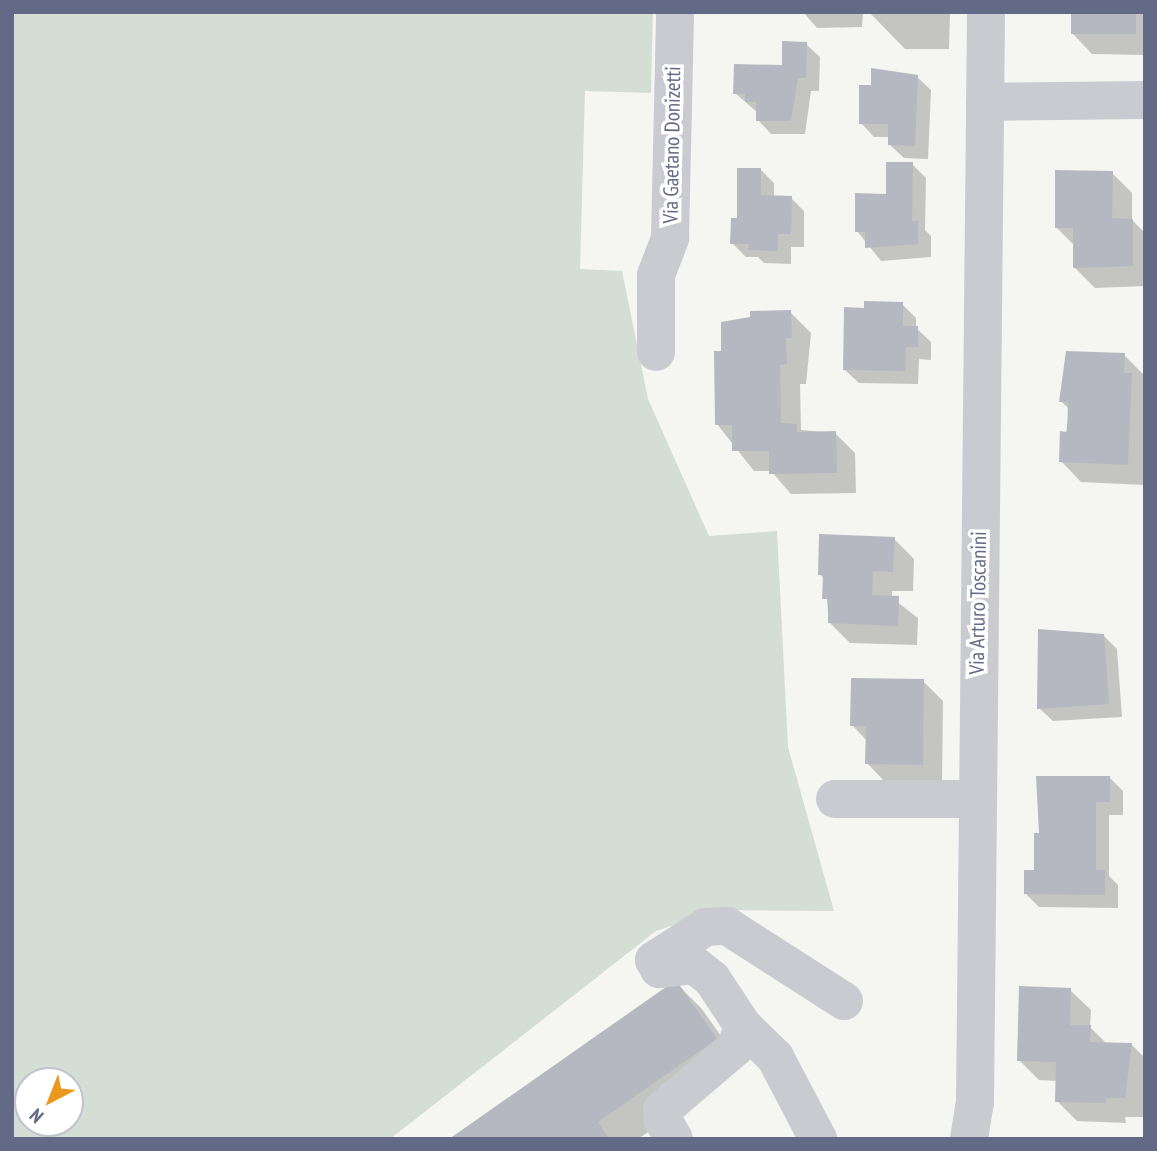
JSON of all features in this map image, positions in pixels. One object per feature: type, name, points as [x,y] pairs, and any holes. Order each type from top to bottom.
[{"type":"street","name":"Via Gaetano Donizetti","points":[[656,352],[656,275],[670,238],[675,12]]},
{"type":"street","name":"Via Arturo Toscanini","points":[[972,1121],[986,12]]},
{"type":"street","points":[[985,102],[1145,100]]},
{"type":"street","points":[[835,799],[975,799]]},
{"type":"street","points":[[818,1139],[775,1057],[743,1026],[712,979],[694,965],[659,969],[654,960],[706,927],[727,926],[844,1001]]},
{"type":"street","points":[[674,1139],[663,1120],[663,1110],[690,1082],[736,1047],[743,1026]]},
{"type":"shaded area","points":[[12,12],[653,12],[651,93],[585,91],[580,269],[622,271],[648,399],[709,536],[777,531],[788,747],[834,911],[718,910],[656,931],[390,1139],[12,1139]]},
{"type":"building","points":[[1071,12],[1136,12],[1136,34],[1071,34]]},
{"type":"building","points":[[782,41],[807,42],[806,78],[798,78],[791,121],[756,121],[756,102],[745,102],[745,94],[733,94],[734,64],[782,65]]},
{"type":"building","points":[[871,68],[918,75],[915,146],[888,145],[888,124],[859,124],[859,85],[871,85]]},
{"type":"building","points":[[886,162],[913,162],[912,221],[918,221],[918,244],[865,248],[865,232],[855,232],[855,193],[886,194]]},
{"type":"building","points":[[737,168],[761,168],[761,195],[792,196],[791,234],[778,234],[778,251],[748,250],[749,244],[730,244],[731,218],[737,218]]},
{"type":"building","points":[[1055,170],[1113,171],[1112,218],[1133,219],[1133,266],[1073,268],[1073,228],[1055,228]]},
{"type":"building","points":[[864,301],[903,302],[903,326],[918,326],[918,347],[906,347],[905,371],[843,370],[844,307],[864,308]]},
{"type":"building","points":[[791,310],[792,338],[786,338],[787,364],[780,365],[781,423],[797,424],[797,432],[836,431],[837,473],[769,474],[769,451],[732,451],[732,425],[715,425],[714,351],[721,351],[721,322],[750,317],[750,311]]},
{"type":"building","points":[[1066,351],[1125,353],[1124,373],[1132,373],[1128,465],[1059,462],[1060,431],[1067,432],[1068,402],[1059,402]]},
{"type":"building","points":[[819,534],[895,537],[893,572],[873,571],[872,595],[899,596],[898,626],[828,623],[828,599],[822,599],[823,575],[818,575]]},
{"type":"building","points":[[1038,629],[1104,634],[1109,704],[1037,709]]},
{"type":"building","points":[[851,678],[924,679],[923,765],[865,764],[866,726],[850,726]]},
{"type":"building","points":[[1036,776],[1110,776],[1110,802],[1096,802],[1096,870],[1105,870],[1105,895],[1024,894],[1024,870],[1034,870],[1034,833],[1039,833]]},
{"type":"building","points":[[676,980],[717,1039],[598,1122],[609,1139],[449,1139]]},
{"type":"building","points":[[1019,986],[1071,988],[1070,1025],[1091,1025],[1090,1042],[1132,1043],[1125,1098],[1106,1098],[1106,1103],[1055,1102],[1056,1062],[1017,1061]]}]
